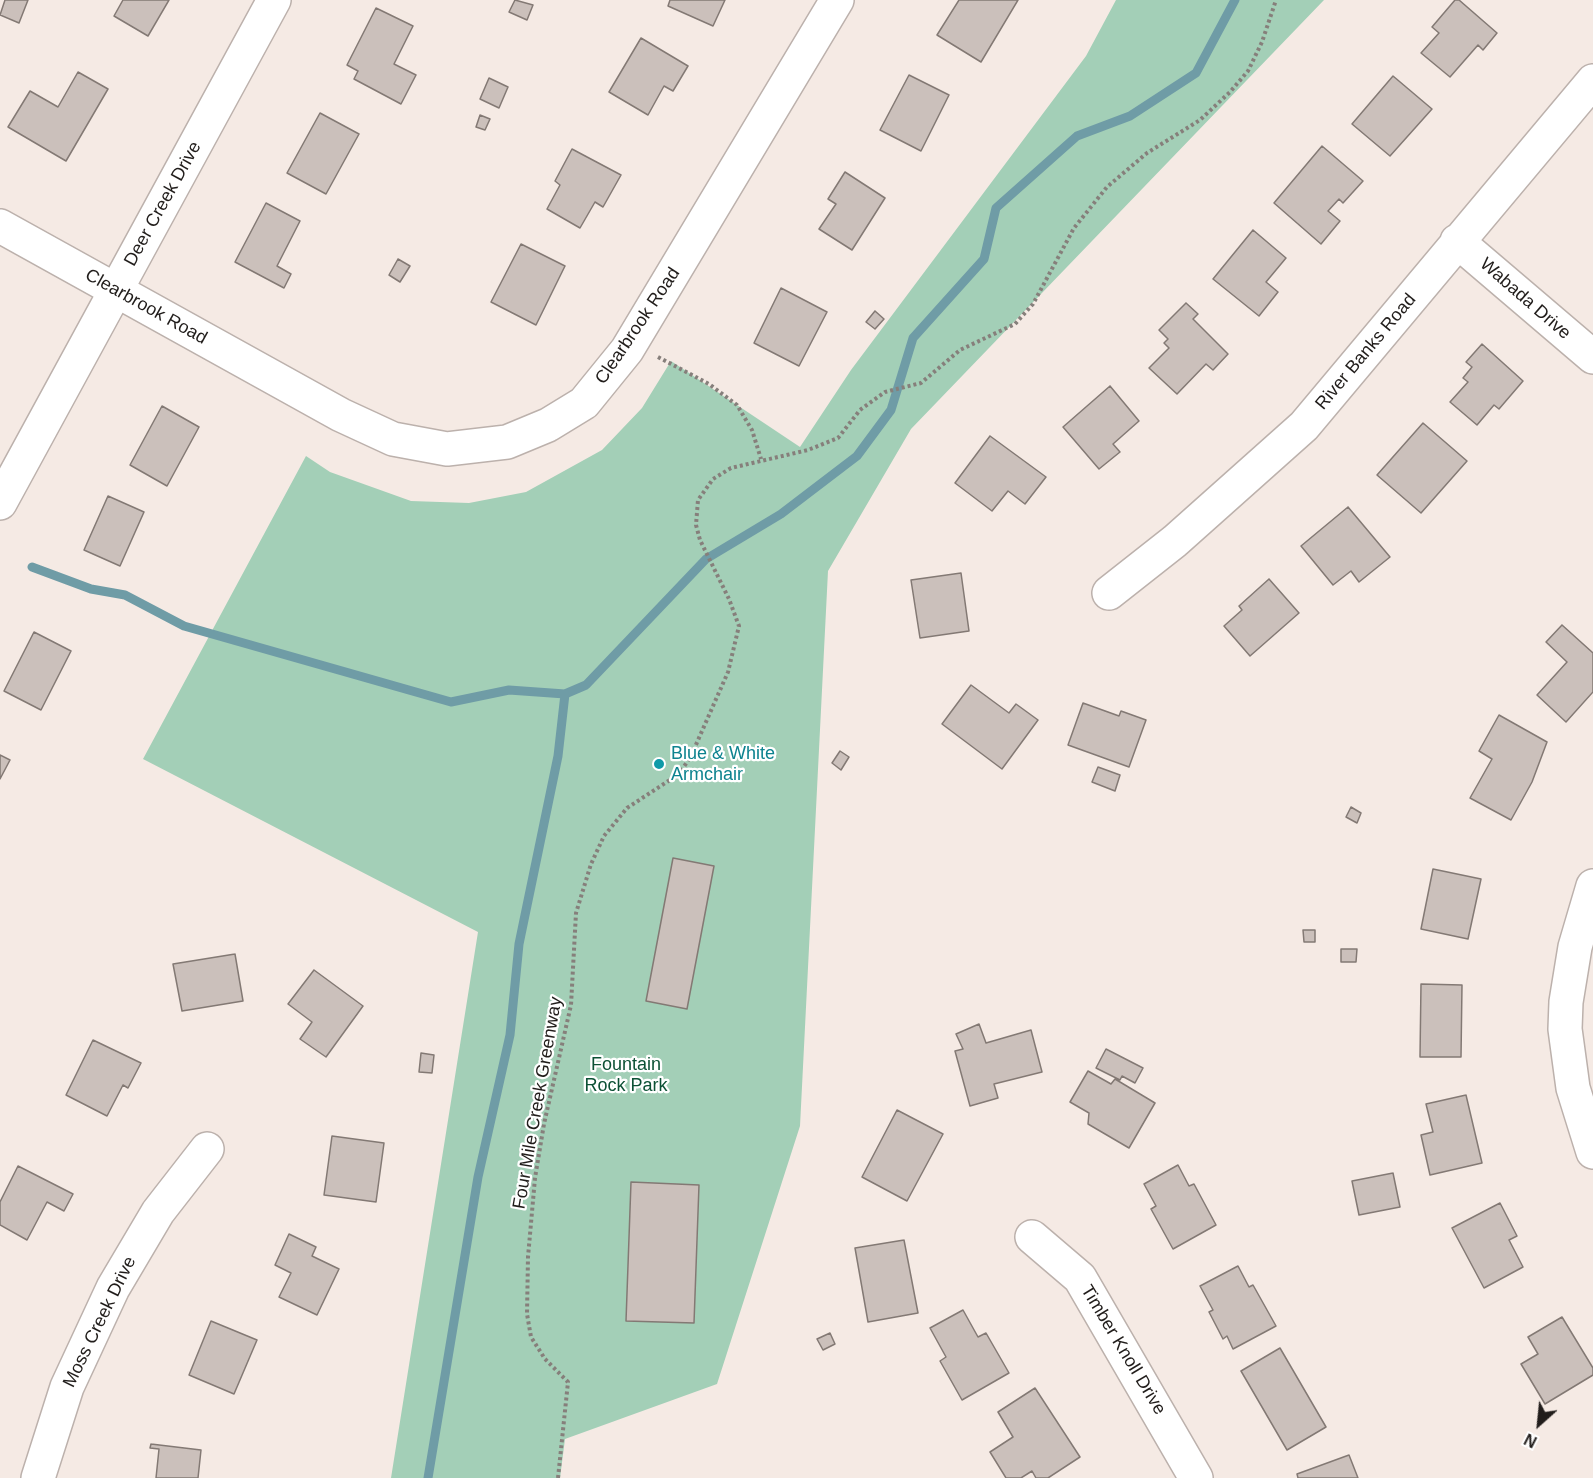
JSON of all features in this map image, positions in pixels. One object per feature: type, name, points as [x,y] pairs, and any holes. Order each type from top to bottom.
[{"type":"street","name":"Deer Creek Drive","points":[[0,503],[274,0]]},
{"type":"street","name":"Clearbrook Road","points":[[0,226],[341,416],[393,439],[447,448],[507,442],[548,425],[584,403],[631,343],[837,0]]},
{"type":"street","name":"River Banks Road","points":[[1109,593],[1174,541],[1304,426],[1593,81]]},
{"type":"street","name":"Wabada Drive","points":[[1457,241],[1593,357]]},
{"type":"street","points":[[1593,886],[1575,947],[1566,1002],[1566,1029],[1573,1088],[1593,1152]]},
{"type":"street","name":"Moss Creek Drive","points":[[38,1478],[67,1387],[113,1288],[158,1212],[207,1149]]},
{"type":"street","name":"Timber Knoll Drive","points":[[1032,1237],[1080,1278],[1196,1478]]},
{"type":"path","name":"Four Mile Creek Greenway","points":[[558,1478],[568,1382],[545,1359],[531,1337],[527,1314],[528,1257],[535,1178],[544,1124],[571,1005],[576,913],[591,864],[604,836],[627,808],[679,774],[691,756],[728,672],[739,626],[729,599],[700,540],[696,525],[699,500],[713,479],[731,468],[761,459],[807,450],[838,438],[860,410],[885,392],[921,383],[960,350],[1015,324],[1033,304],[1074,228],[1107,188],[1147,153],[1200,120],[1230,92],[1252,61],[1276,0]]},
{"type":"path","points":[[631,343],[709,384],[737,405],[752,430],[761,459]]},
{"type":"green space","name":"Fountain Rock Park","points":[[1116,0],[1324,0],[911,429],[828,571],[800,1126],[717,1384],[565,1439],[560,1478],[391,1478],[478,932],[143,759],[306,456],[330,472],[411,501],[469,503],[526,492],[602,450],[642,408],[671,361],[800,447],[851,370],[1086,56]]},
{"type":"building","points":[[5,0],[28,0],[19,23],[0,15]]},
{"type":"building","points":[[123,0],[169,0],[148,36],[114,16]]},
{"type":"building","points":[[515,0],[533,5],[527,20],[509,12]]},
{"type":"building","points":[[670,0],[725,0],[713,26],[668,6]]},
{"type":"building","points":[[959,0],[1018,0],[981,62],[937,35]]},
{"type":"building","points":[[1455,0],[1459,0],[1497,33],[1483,50],[1478,45],[1450,77],[1421,53],[1439,33],[1432,27]]},
{"type":"building","points":[[376,8],[413,26],[394,64],[416,75],[401,104],[354,79],[358,71],[347,65]]},
{"type":"building","points":[[641,38],[688,66],[673,91],[664,86],[648,115],[609,92]]},
{"type":"building","points":[[78,72],[108,89],[66,161],[8,127],[30,91],[58,107]]},
{"type":"building","points":[[909,75],[949,95],[921,151],[880,130]]},
{"type":"building","points":[[1393,76],[1432,109],[1390,156],[1352,124]]},
{"type":"building","points":[[489,78],[508,87],[499,108],[480,99]]},
{"type":"building","points":[[320,113],[359,134],[326,194],[287,173]]},
{"type":"building","points":[[480,115],[490,119],[485,130],[476,127]]},
{"type":"building","points":[[1322,146],[1363,181],[1343,203],[1339,199],[1328,211],[1340,221],[1321,244],[1274,203]]},
{"type":"building","points":[[572,149],[621,175],[603,207],[595,202],[580,228],[547,209],[560,185],[555,181]]},
{"type":"building","points":[[845,172],[885,198],[852,250],[819,229],[836,204],[828,199]]},
{"type":"building","points":[[266,203],[300,221],[277,266],[291,274],[284,288],[235,262]]},
{"type":"building","points":[[1253,230],[1286,258],[1266,282],[1278,292],[1259,316],[1213,279]]},
{"type":"building","points":[[521,244],[565,266],[536,325],[491,302]]},
{"type":"building","points":[[398,259],[410,266],[400,282],[389,275]]},
{"type":"building","points":[[781,288],[827,312],[799,366],[754,343]]},
{"type":"building","points":[[1186,303],[1198,314],[1193,319],[1228,354],[1213,370],[1206,364],[1177,394],[1149,368],[1169,348],[1164,343],[1168,339],[1159,330]]},
{"type":"building","points":[[875,311],[884,319],[875,329],[866,322]]},
{"type":"building","points":[[1482,344],[1523,381],[1499,409],[1494,405],[1477,425],[1450,402],[1468,382],[1463,378],[1472,367],[1466,362]]},
{"type":"building","points":[[1110,386],[1139,421],[1113,444],[1120,452],[1099,469],[1063,427]]},
{"type":"building","points":[[162,406],[199,427],[167,486],[130,465]]},
{"type":"building","points":[[1423,423],[1467,461],[1421,513],[1377,475]]},
{"type":"building","points":[[990,436],[1046,477],[1025,504],[1008,491],[992,511],[955,483]]},
{"type":"building","points":[[108,496],[144,512],[120,566],[84,550]]},
{"type":"building","points":[[1348,507],[1390,557],[1359,582],[1351,571],[1333,585],[1301,546]]},
{"type":"building","points":[[961,573],[969,631],[920,638],[911,580]]},
{"type":"building","points":[[1269,579],[1299,613],[1250,656],[1224,626],[1242,610],[1239,606]]},
{"type":"building","points":[[1562,625],[1593,653],[1593,692],[1566,722],[1537,695],[1567,662],[1546,642]]},
{"type":"building","points":[[34,632],[71,651],[41,710],[4,691]]},
{"type":"building","points":[[971,685],[1009,713],[1016,704],[1038,720],[1002,769],[942,724]]},
{"type":"building","points":[[1083,703],[1119,716],[1121,711],[1146,720],[1129,767],[1068,745]]},
{"type":"building","points":[[1499,715],[1547,742],[1532,782],[1511,820],[1470,798],[1492,759],[1479,751]]},
{"type":"building","points":[[840,751],[849,757],[841,770],[832,763]]},
{"type":"building","points":[[0,755],[10,760],[0,779]]},
{"type":"building","points":[[1098,767],[1120,775],[1115,791],[1092,782]]},
{"type":"building","points":[[1351,807],[1361,813],[1357,823],[1346,817]]},
{"type":"building","points":[[673,858],[714,866],[687,1009],[646,1001]]},
{"type":"building","points":[[1433,869],[1481,879],[1468,939],[1421,929]]},
{"type":"building","points":[[1303,930],[1315,930],[1315,942],[1304,942]]},
{"type":"building","points":[[1341,949],[1357,949],[1356,962],[1341,962]]},
{"type":"building","points":[[235,954],[243,1001],[182,1011],[173,964]]},
{"type":"building","points":[[314,970],[363,1006],[326,1057],[300,1039],[312,1022],[288,1004]]},
{"type":"building","points":[[1421,984],[1462,985],[1461,1057],[1420,1057]]},
{"type":"building","points":[[979,1024],[986,1043],[1031,1030],[1042,1072],[994,1084],[998,1098],[970,1106],[955,1051],[963,1049],[956,1034]]},
{"type":"building","points":[[93,1040],[141,1063],[128,1088],[123,1085],[107,1116],[66,1095]]},
{"type":"building","points":[[1106,1049],[1143,1068],[1135,1083],[1122,1076],[1120,1080],[1096,1068]]},
{"type":"building","points":[[421,1053],[434,1055],[432,1073],[419,1072]]},
{"type":"building","points":[[1088,1071],[1111,1084],[1115,1079],[1155,1103],[1129,1148],[1088,1124],[1089,1113],[1070,1102]]},
{"type":"building","points":[[1466,1095],[1482,1163],[1430,1175],[1421,1135],[1433,1132],[1426,1104]]},
{"type":"building","points":[[897,1110],[943,1134],[907,1201],[862,1177]]},
{"type":"building","points":[[332,1136],[384,1143],[376,1202],[324,1195]]},
{"type":"building","points":[[1178,1165],[1189,1186],[1194,1184],[1216,1225],[1173,1249],[1151,1209],[1156,1206],[1144,1184]]},
{"type":"building","points":[[18,1166],[73,1194],[64,1211],[47,1202],[27,1240],[0,1225],[0,1202]]},
{"type":"building","points":[[1393,1173],[1400,1207],[1359,1215],[1352,1181]]},
{"type":"building","points":[[631,1182],[699,1185],[694,1323],[626,1321]]},
{"type":"building","points":[[1500,1203],[1517,1236],[1509,1240],[1523,1267],[1484,1288],[1452,1228]]},
{"type":"building","points":[[289,1234],[316,1247],[312,1256],[339,1269],[317,1315],[279,1297],[291,1273],[275,1265]]},
{"type":"building","points":[[904,1240],[918,1313],[868,1322],[855,1248]]},
{"type":"building","points":[[1238,1266],[1249,1287],[1253,1285],[1276,1326],[1233,1349],[1227,1336],[1223,1339],[1209,1312],[1213,1310],[1200,1286]]},
{"type":"building","points":[[963,1310],[978,1337],[986,1333],[1009,1373],[962,1400],[940,1361],[946,1357],[930,1328]]},
{"type":"building","points":[[1562,1317],[1593,1368],[1593,1375],[1545,1404],[1521,1364],[1538,1354],[1528,1337]]},
{"type":"building","points":[[211,1321],[257,1340],[234,1394],[189,1375]]},
{"type":"building","points":[[830,1333],[835,1344],[823,1350],[817,1339]]},
{"type":"building","points":[[1280,1348],[1326,1427],[1287,1450],[1241,1371]]},
{"type":"building","points":[[1035,1388],[1080,1457],[1048,1478],[1036,1478],[1032,1471],[1021,1478],[1006,1478],[990,1452],[1013,1437],[998,1412]]},
{"type":"building","points":[[151,1444],[201,1450],[198,1478],[156,1478],[159,1449],[150,1448]]},
{"type":"building","points":[[1349,1455],[1358,1478],[1298,1478],[1297,1474]]},
{"type":"waterway","points":[[32,567],[91,589],[125,595],[184,626],[451,702],[509,690],[565,694],[586,685],[706,559],[781,514],[857,456],[891,410],[913,338],[984,259],[996,208],[1077,136],[1130,116],[1196,73],[1235,0]]},
{"type":"waterway","points":[[428,1478],[478,1177],[510,1035],[519,944],[558,756],[565,694]]},
{"type":"place","name":"Blue & White Armchair","points":[[659,764]]}]
